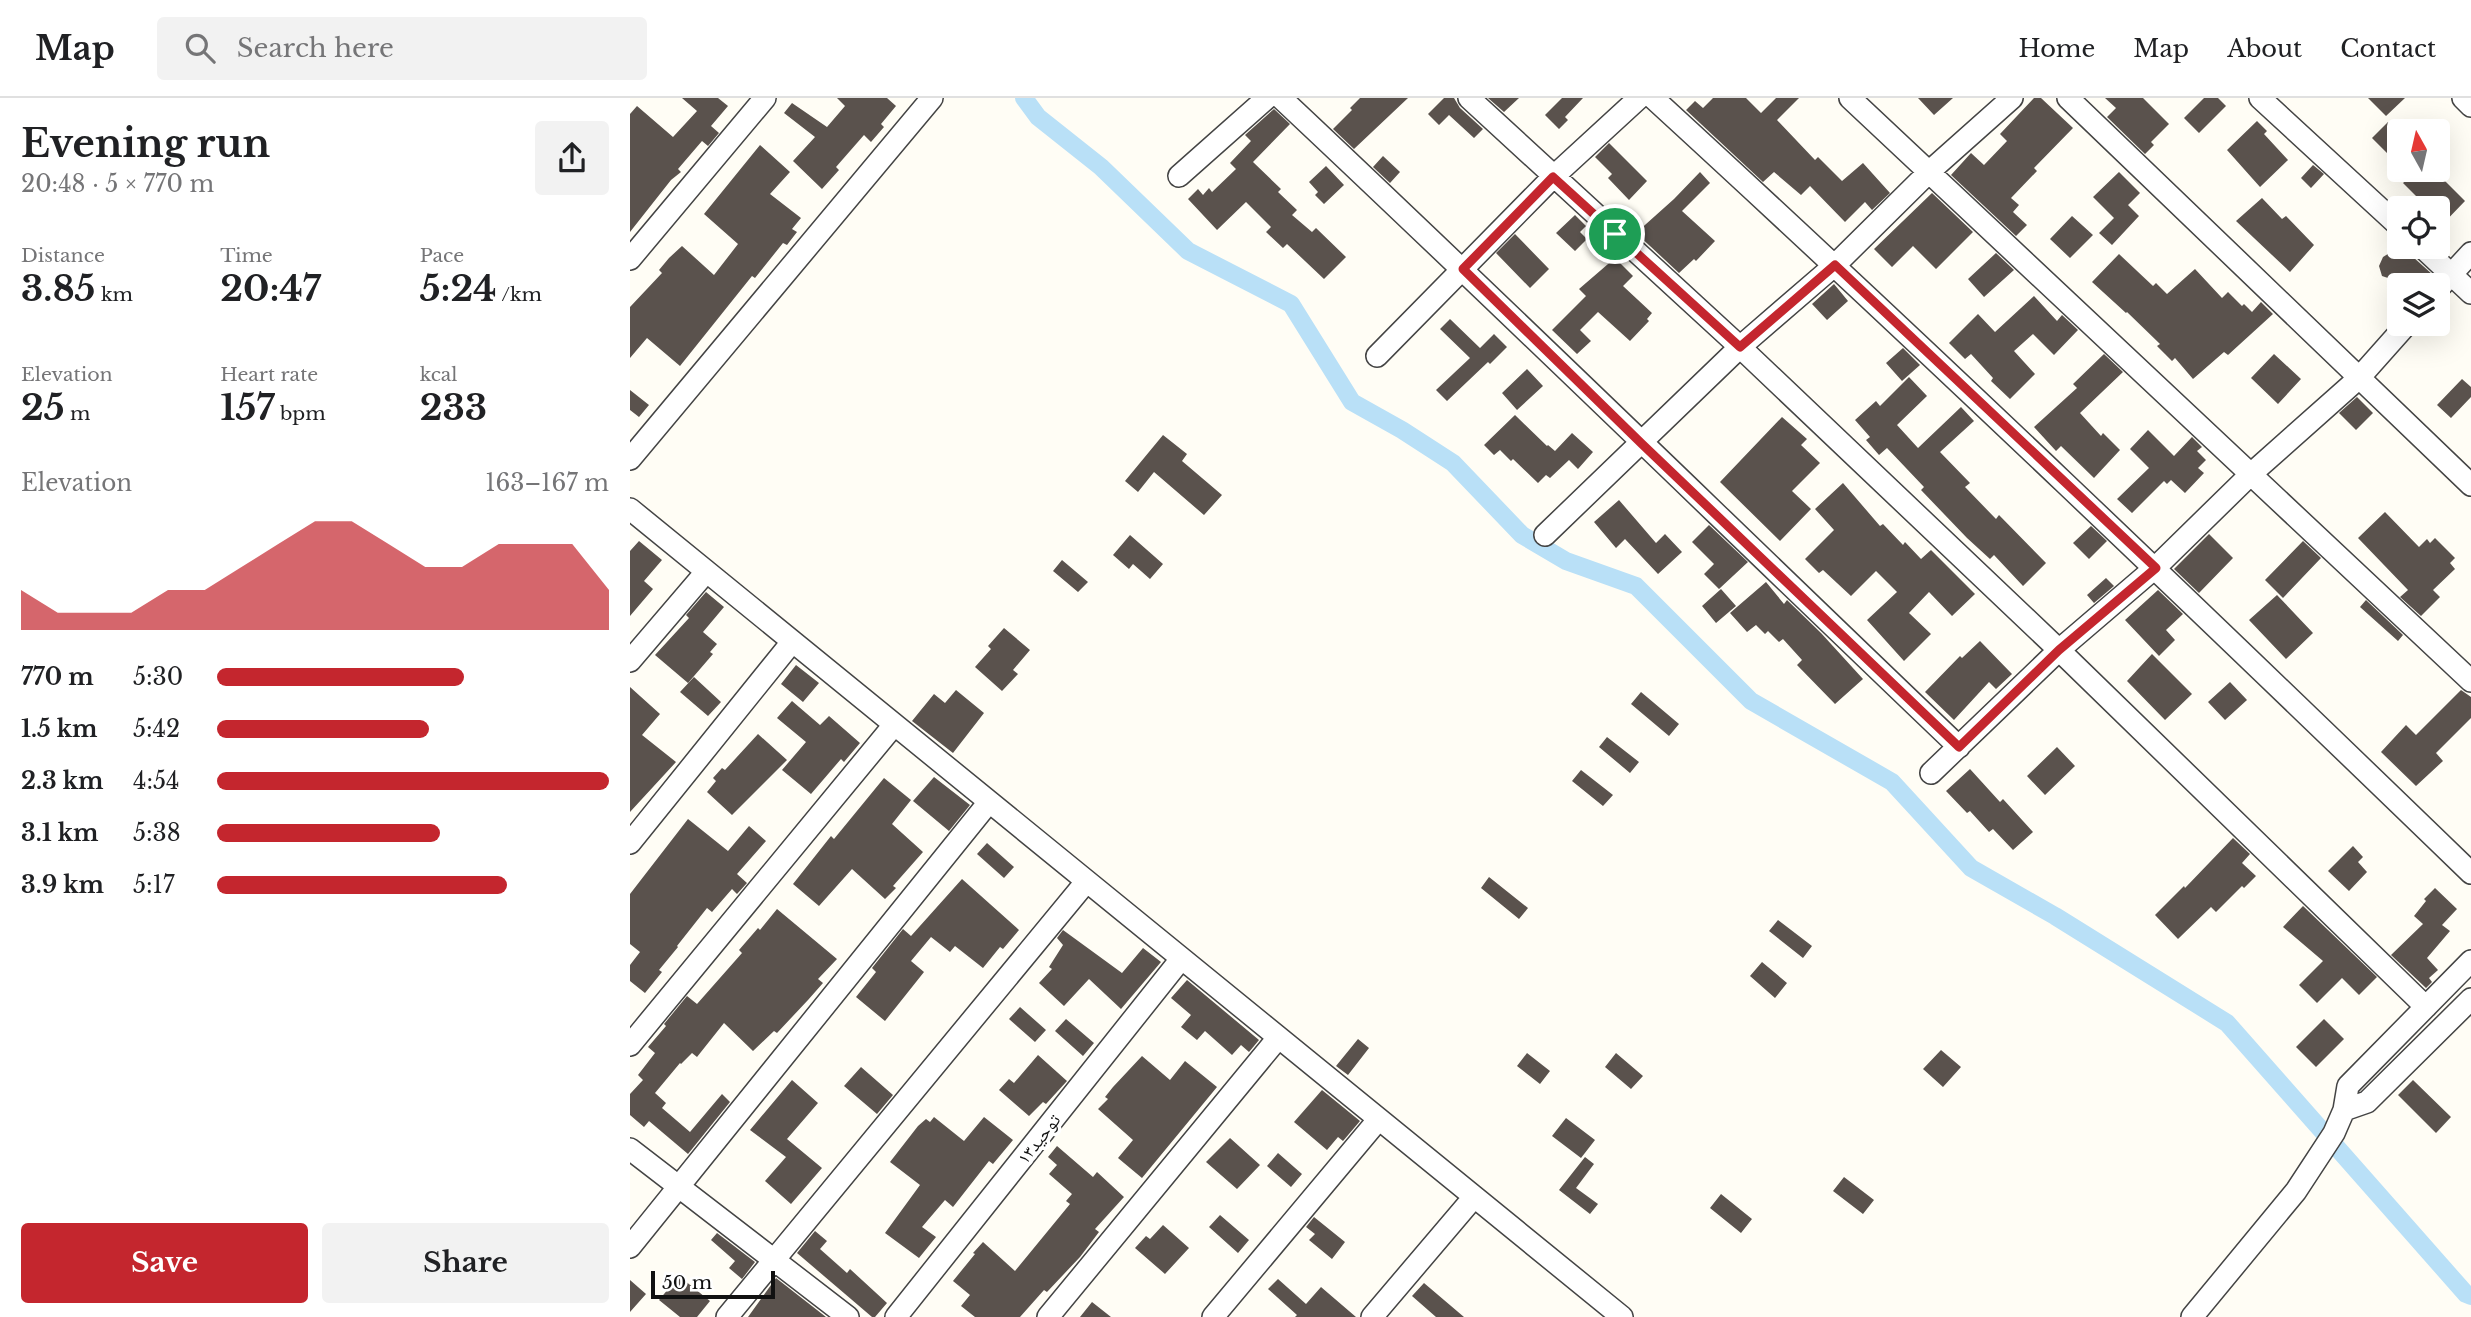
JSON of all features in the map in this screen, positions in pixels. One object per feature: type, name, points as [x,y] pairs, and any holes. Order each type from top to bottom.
[{"type":"street","points":[[630,259],[765,98]]},
{"type":"street","points":[[630,459],[932,98]]},
{"type":"street","points":[[1179,176],[1268,98]]},
{"type":"street","points":[[1281,98],[1463,269],[1959,747]]},
{"type":"street","points":[[1469,98],[1740,347],[2059,650],[2426,1007]]},
{"type":"street","points":[[1377,356],[1553,177],[1639,98]]},
{"type":"street","points":[[1653,98],[1835,265],[2156,568],[2471,873]]},
{"type":"street","points":[[1850,98],[2471,681]]},
{"type":"street","points":[[1545,535],[1740,347],[1835,265],[1930,172],[2012,98]]},
{"type":"street","points":[[2068,98],[2471,485]]},
{"type":"street","points":[[2260,98],[2387,215]]},
{"type":"street","points":[[2463,98],[2471,106]]},
{"type":"street","points":[[2450,275],[2471,253]]},
{"type":"street","points":[[2450,284],[2471,293]]},
{"type":"street","points":[[1931,773],[2059,650],[2156,568],[2251,474],[2359,378],[2396,336]]},
{"type":"street","points":[[630,509],[1622,1317]]},
{"type":"street","points":[[630,661],[706,572]]},
{"type":"street","points":[[630,843],[792,642]]},
{"type":"street","points":[[630,1045],[894,725]]},
{"type":"street","points":[[630,1247],[989,802]]},
{"type":"street","points":[[727,1317],[1086,882]]},
{"type":"street","name":"توحید۱۳","points":[[896,1317],[1181,960]]},
{"type":"street","points":[[2192,1317],[2296,1191],[2334,1133],[2344,1110],[2348,1086],[2471,961]]},
{"type":"street","points":[[2344,1110],[2367,1102],[2471,999]]},
{"type":"street","points":[[1048,1317],[1278,1038]]},
{"type":"street","points":[[1213,1317],[1378,1120]]},
{"type":"street","points":[[630,1149],[848,1317]]},
{"type":"street","points":[[1372,1317],[1474,1197]]},
{"type":"building","points":[[682,98],[718,98],[728,106],[711,126],[719,133],[708,146],[702,141],[678,169],[681,172],[671,180],[630,232],[630,114],[637,106],[673,137],[697,111]]},
{"type":"building","points":[[837,98],[887,98],[896,106],[881,124],[884,127],[871,142],[864,135],[836,167],[839,170],[822,189],[793,161],[815,137],[784,113],[792,103],[827,127],[845,106]]},
{"type":"building","points":[[1360,98],[1408,98],[1354,149],[1333,129]]},
{"type":"building","points":[[1444,98],[1454,98],[1460,108],[1483,129],[1474,138],[1449,115],[1439,125],[1428,114]]},
{"type":"building","points":[[1488,98],[1519,98],[1504,112]]},
{"type":"building","points":[[1562,98],[1583,98],[1565,117],[1568,120],[1559,129],[1545,115]]},
{"type":"building","points":[[1713,98],[1746,98],[1761,113],[1776,98],[1799,98],[1777,120],[1815,160],[1818,157],[1842,181],[1863,163],[1890,193],[1872,210],[1865,202],[1845,222],[1810,186],[1801,195],[1774,172],[1763,182],[1686,110],[1695,101],[1703,108]]},
{"type":"building","points":[[1918,98],[1953,98],[1934,115]]},
{"type":"building","points":[[2034,98],[2041,98],[2073,128],[2034,168],[2037,171],[2011,198],[2019,205],[2013,212],[2027,225],[2016,236],[1951,175],[1971,153],[1984,165],[2007,141],[2000,134]]},
{"type":"building","points":[[2105,98],[2143,98],[2169,124],[2151,142],[2154,145],[2145,154],[2107,117],[2116,108]]},
{"type":"building","points":[[2204,98],[2218,98],[2226,106],[2199,133],[2184,118]]},
{"type":"building","points":[[2368,98],[2405,98],[2386,116]]},
{"type":"building","points":[[1274,109],[1290,124],[1253,162],[1281,189],[1278,192],[1297,210],[1292,215],[1312,232],[1316,228],[1346,257],[1324,279],[1287,244],[1283,248],[1266,232],[1271,227],[1246,202],[1217,230],[1188,199],[1198,189],[1203,195],[1209,188],[1212,192],[1236,169],[1230,163],[1251,141],[1245,135]]},
{"type":"building","points":[[2257,121],[2267,131],[2264,134],[2288,160],[2260,187],[2227,150]]},
{"type":"building","points":[[2387,123],[2387,153],[2372,138]]},
{"type":"building","points":[[1609,143],[1647,181],[1629,200],[1608,178],[1612,174],[1595,157]]},
{"type":"building","points":[[760,145],[790,172],[770,194],[801,218],[792,229],[797,232],[787,245],[783,243],[755,278],[752,276],[680,366],[647,338],[630,358],[630,307],[662,273],[659,270],[669,258],[682,246],[714,275],[738,244],[704,214]]},
{"type":"building","points":[[1383,156],[1400,172],[1390,183],[1373,167]]},
{"type":"building","points":[[2313,165],[2324,174],[2311,188],[2301,178]]},
{"type":"building","points":[[1326,166],[1344,185],[1324,204],[1315,195],[1318,192],[1309,182]]},
{"type":"building","points":[[1700,172],[1710,183],[1682,211],[1715,241],[1696,261],[1694,259],[1679,273],[1636,233]]},
{"type":"building","points":[[2119,172],[2140,193],[2128,205],[2139,216],[2112,245],[2099,233],[2114,218],[2093,197]]},
{"type":"building","points":[[2446,182],[2465,201],[2450,217],[2450,196],[2416,196],[2403,183]]},
{"type":"building","points":[[1932,193],[1973,232],[1936,269],[1913,246],[1892,267],[1874,249]]},
{"type":"building","points":[[2262,198],[2282,219],[2286,216],[2314,245],[2290,272],[2236,221]]},
{"type":"building","points":[[1575,215],[1586,226],[1580,232],[1587,239],[1575,251],[1556,233]]},
{"type":"building","points":[[2072,216],[2093,235],[2070,258],[2050,239]]},
{"type":"building","points":[[1515,234],[1549,269],[1530,288],[1496,253]]},
{"type":"building","points":[[1996,253],[2014,270],[1984,297],[1968,279]]},
{"type":"building","points":[[2119,254],[2153,286],[2156,283],[2167,294],[2195,269],[2222,298],[2228,292],[2252,312],[2261,302],[2273,314],[2228,355],[2224,352],[2193,379],[2175,358],[2172,361],[2157,346],[2160,344],[2092,282]]},
{"type":"building","points":[[2387,254],[2387,259],[2415,259],[2431,273],[2387,273],[2387,278],[2382,276],[2379,266]]},
{"type":"building","points":[[1615,258],[1633,276],[1623,286],[1652,313],[1647,319],[1649,321],[1630,341],[1598,312],[1580,330],[1591,341],[1577,354],[1552,330],[1586,296],[1579,289]]},
{"type":"building","points":[[1834,284],[1848,301],[1827,320],[1812,304]]},
{"type":"building","points":[[2034,296],[2057,321],[2062,315],[2078,330],[2054,355],[2033,334],[2014,351],[2035,374],[2010,399],[1991,381],[1993,378],[1971,354],[1965,359],[1949,343],[1978,314],[1995,332]]},
{"type":"building","points":[[1450,319],[1480,348],[1494,334],[1507,347],[1447,401],[1436,390],[1470,358],[1440,329]]},
{"type":"building","points":[[1903,348],[1920,365],[1902,381],[1886,363]]},
{"type":"building","points":[[2104,354],[2123,372],[2080,413],[2101,436],[2103,433],[2120,450],[2094,478],[2061,446],[2056,451],[2034,427],[2077,388],[2073,384]]},
{"type":"building","points":[[2274,354],[2301,379],[2278,404],[2251,378]]},
{"type":"building","points":[[1527,369],[1543,386],[1517,410],[1502,393]]},
{"type":"building","points":[[1909,377],[1927,396],[1897,425],[1918,448],[1961,407],[1974,421],[1940,452],[1970,483],[1965,487],[1996,519],[1999,515],[2046,563],[2023,586],[1994,555],[1990,559],[1967,538],[1921,490],[1924,487],[1887,448],[1879,455],[1866,440],[1870,437],[1855,420],[1876,401],[1880,406]]},
{"type":"building","points":[[2462,379],[2471,387],[2471,397],[2451,418],[2437,405]]},
{"type":"building","points":[[630,390],[649,405],[639,417],[630,410]]},
{"type":"building","points":[[2357,397],[2373,413],[2356,430],[2339,413]]},
{"type":"building","points":[[1515,415],[1555,451],[1572,433],[1593,452],[1578,469],[1569,460],[1550,478],[1546,475],[1538,483],[1513,459],[1511,461],[1500,450],[1494,455],[1484,445]]},
{"type":"building","points":[[1782,417],[1807,439],[1801,445],[1820,463],[1792,491],[1811,509],[1780,541],[1720,482]]},
{"type":"building","points":[[2148,430],[2174,456],[2192,437],[2202,447],[2197,451],[2206,460],[2198,468],[2204,473],[2185,493],[2171,480],[2167,484],[2164,481],[2132,513],[2117,499],[2149,468],[2130,449]]},
{"type":"building","points":[[1163,435],[1187,454],[1182,461],[1222,495],[1204,515],[1154,472],[1138,492],[1125,481]]},
{"type":"building","points":[[1843,483],[1880,526],[1883,524],[1921,559],[1931,550],[1975,594],[1952,616],[1929,592],[1909,613],[1931,634],[1904,661],[1867,620],[1897,592],[1876,571],[1851,596],[1823,570],[1819,573],[1805,559],[1834,530],[1815,509]]},
{"type":"building","points":[[1619,500],[1656,543],[1665,534],[1682,552],[1658,574],[1625,539],[1616,548],[1594,522]]},
{"type":"building","points":[[2385,512],[2419,547],[2427,539],[2430,543],[2435,538],[2455,558],[2450,563],[2455,569],[2433,590],[2440,597],[2421,616],[2400,597],[2408,590],[2358,538]]},
{"type":"building","points":[[1709,525],[1748,562],[1719,589],[1704,574],[1714,564],[1692,542]]},
{"type":"building","points":[[2091,526],[2107,541],[2089,559],[2073,543]]},
{"type":"building","points":[[2209,534],[2233,558],[2199,593],[2174,569]]},
{"type":"building","points":[[1130,535],[1163,564],[1150,579],[1133,564],[1129,569],[1113,555]]},
{"type":"building","points":[[639,541],[662,560],[644,581],[653,589],[630,616],[630,551]]},
{"type":"building","points":[[2303,541],[2321,558],[2283,598],[2265,580]]},
{"type":"building","points":[[1062,560],[1088,582],[1078,592],[1053,571]]},
{"type":"building","points":[[2106,578],[2114,586],[2094,603],[2087,595]]},
{"type":"building","points":[[1766,582],[1784,604],[1787,600],[1821,633],[1863,679],[1835,704],[1797,665],[1802,660],[1783,639],[1779,642],[1768,631],[1765,634],[1756,625],[1747,632],[1730,613]]},
{"type":"building","points":[[1721,589],[1736,606],[1716,623],[1702,606]]},
{"type":"building","points":[[2158,590],[2183,614],[2166,630],[2175,640],[2159,656],[2125,620]]},
{"type":"building","points":[[706,592],[724,607],[703,632],[717,644],[710,652],[713,654],[688,683],[655,655],[689,618],[686,615]]},
{"type":"building","points":[[2277,595],[2313,633],[2286,659],[2249,620]]},
{"type":"building","points":[[2366,600],[2403,635],[2398,641],[2360,607]]},
{"type":"building","points":[[1004,628],[1030,650],[1013,670],[1018,674],[1002,691],[975,667]]},
{"type":"building","points":[[1980,641],[2012,674],[1996,689],[1989,682],[1954,720],[1925,692],[1960,656],[1962,658]]},
{"type":"building","points":[[2152,654],[2192,694],[2165,720],[2127,681]]},
{"type":"building","points":[[796,665],[819,683],[803,702],[781,684]]},
{"type":"building","points":[[694,677],[721,702],[708,716],[680,692]]},
{"type":"building","points":[[2230,682],[2247,700],[2225,720],[2208,702]]},
{"type":"building","points":[[630,687],[660,714],[642,735],[676,762],[630,812]]},
{"type":"building","points":[[956,690],[984,713],[953,753],[912,721],[934,694],[945,703]]},
{"type":"building","points":[[2461,690],[2471,697],[2471,718],[2436,753],[2443,761],[2416,786],[2381,752],[2406,725],[2416,735]]},
{"type":"building","points":[[1641,692],[1679,724],[1669,736],[1631,704]]},
{"type":"building","points":[[792,701],[820,725],[829,716],[860,743],[844,762],[841,759],[811,794],[782,770],[806,742],[777,718]]},
{"type":"building","points":[[758,734],[787,760],[732,815],[707,792],[716,781],[713,778],[722,768],[725,770]]},
{"type":"building","points":[[1607,737],[1639,762],[1630,773],[1599,747]]},
{"type":"building","points":[[2057,747],[2075,766],[2045,795],[2027,776]]},
{"type":"building","points":[[1970,769],[2000,802],[2003,799],[2033,832],[2013,850],[1993,829],[1989,832],[1970,811],[1967,813],[1946,791]]},
{"type":"building","points":[[1581,770],[1613,795],[1603,806],[1572,781]]},
{"type":"building","points":[[934,777],[970,805],[949,831],[913,801]]},
{"type":"building","points":[[884,778],[911,800],[892,824],[923,852],[885,899],[852,869],[819,906],[793,884],[831,836],[834,839]]},
{"type":"building","points":[[688,819],[728,851],[749,826],[766,841],[737,874],[747,883],[737,894],[732,889],[712,912],[707,908],[659,970],[662,972],[645,993],[630,981],[630,965],[640,952],[630,944],[630,894]]},
{"type":"building","points":[[2233,838],[2250,854],[2242,863],[2256,876],[2216,912],[2211,907],[2178,939],[2155,915]]},
{"type":"building","points":[[987,843],[1014,867],[1004,878],[977,854]]},
{"type":"building","points":[[2353,846],[2363,857],[2358,862],[2367,872],[2349,891],[2328,871]]},
{"type":"building","points":[[1489,877],[1528,908],[1519,919],[1481,888]]},
{"type":"building","points":[[962,879],[1019,930],[1003,949],[1000,947],[983,968],[955,946],[950,952],[931,937],[911,961],[924,972],[885,1021],[856,997],[876,972],[872,968],[903,929],[911,936]]},
{"type":"building","points":[[2435,888],[2457,909],[2442,925],[2450,931],[2427,958],[2438,970],[2429,978],[2432,982],[2426,988],[2391,955],[2423,924],[2414,916],[2426,901],[2424,899]]},
{"type":"building","points":[[2303,906],[2377,977],[2359,995],[2342,978],[2317,1003],[2299,985],[2323,961],[2283,927]]},
{"type":"building","points":[[777,909],[837,959],[818,979],[823,983],[808,1000],[777,1033],[774,1031],[753,1051],[724,1023],[697,1057],[692,1053],[680,1063],[655,1093],[666,1103],[662,1108],[690,1132],[722,1094],[730,1102],[688,1154],[649,1121],[644,1127],[630,1115],[630,1094],[643,1080],[638,1075],[655,1053],[648,1047],[666,1026],[664,1024],[687,996],[697,1004],[742,953],[739,950]]},
{"type":"building","points":[[1778,920],[1812,946],[1803,958],[1769,931]]},
{"type":"building","points":[[1063,930],[1122,973],[1143,948],[1161,962],[1121,1009],[1089,979],[1064,1006],[1039,983],[1052,969],[1049,967],[1063,945],[1057,938]]},
{"type":"building","points":[[1762,962],[1787,983],[1775,998],[1750,976]]},
{"type":"building","points":[[1187,980],[1259,1040],[1249,1052],[1241,1045],[1232,1055],[1205,1031],[1197,1040],[1181,1027],[1191,1015],[1171,998]]},
{"type":"building","points":[[1020,1007],[1046,1030],[1035,1042],[1009,1019]]},
{"type":"building","points":[[1066,1019],[1094,1043],[1083,1056],[1055,1031]]},
{"type":"building","points":[[2324,1019],[2344,1039],[2316,1067],[2296,1047]]},
{"type":"building","points":[[1358,1039],[1369,1048],[1348,1075],[1336,1066]]},
{"type":"building","points":[[1941,1050],[1961,1067],[1943,1087],[1923,1069]]},
{"type":"building","points":[[1527,1053],[1550,1071],[1540,1084],[1517,1066]]},
{"type":"building","points":[[1616,1053],[1643,1076],[1631,1089],[1605,1067]]},
{"type":"building","points":[[1038,1055],[1067,1081],[1046,1104],[1043,1102],[1029,1116],[999,1090],[1009,1079],[1014,1083]]},
{"type":"building","points":[[1142,1056],[1170,1080],[1185,1061],[1217,1087],[1142,1178],[1118,1158],[1133,1140],[1098,1109],[1108,1099],[1105,1097],[1113,1087]]},
{"type":"building","points":[[861,1067],[893,1095],[877,1114],[844,1086]]},
{"type":"building","points":[[792,1080],[818,1103],[787,1139],[822,1168],[791,1204],[765,1181],[786,1157],[750,1130]]},
{"type":"building","points":[[2413,1080],[2451,1117],[2436,1133],[2398,1095]]},
{"type":"building","points":[[1322,1090],[1360,1121],[1343,1141],[1338,1137],[1327,1150],[1294,1122]]},
{"type":"building","points":[[934,1117],[964,1141],[984,1117],[1013,1140],[993,1164],[989,1161],[953,1207],[945,1200],[922,1227],[936,1237],[919,1258],[885,1233],[920,1185],[890,1162],[918,1126],[926,1119],[930,1122]]},
{"type":"building","points":[[1566,1118],[1595,1140],[1581,1158],[1552,1136]]},
{"type":"building","points":[[1230,1138],[1260,1165],[1237,1189],[1206,1162]]},
{"type":"building","points":[[1057,1146],[1093,1177],[1097,1172],[1124,1197],[1095,1229],[1099,1232],[1080,1257],[1047,1292],[1044,1290],[1020,1317],[975,1317],[961,1306],[970,1295],[953,1281],[975,1254],[973,1253],[983,1242],[1015,1271],[1070,1204],[1066,1201],[1072,1194],[1049,1174],[1057,1165],[1048,1157]]},
{"type":"building","points":[[1278,1153],[1302,1174],[1291,1187],[1267,1166]]},
{"type":"building","points":[[1585,1157],[1594,1164],[1576,1188],[1598,1204],[1590,1214],[1559,1190]]},
{"type":"building","points":[[1844,1177],[1874,1200],[1863,1214],[1833,1191]]},
{"type":"building","points":[[1721,1194],[1752,1219],[1741,1233],[1710,1208]]},
{"type":"building","points":[[1220,1215],[1249,1240],[1238,1253],[1209,1227]]},
{"type":"building","points":[[1314,1217],[1345,1242],[1332,1259],[1309,1240],[1315,1234],[1306,1227]]},
{"type":"building","points":[[1163,1225],[1189,1248],[1165,1274],[1135,1248],[1146,1236],[1150,1239]]},
{"type":"building","points":[[815,1231],[827,1241],[820,1249],[847,1273],[850,1269],[887,1303],[875,1317],[797,1253]]},
{"type":"building","points":[[717,1233],[755,1262],[742,1279],[729,1268],[735,1261],[711,1240]]},
{"type":"building","points":[[679,1276],[710,1301],[697,1317],[680,1317],[659,1300]]},
{"type":"building","points":[[776,1278],[826,1317],[748,1317]]},
{"type":"building","points":[[1278,1279],[1306,1304],[1321,1287],[1356,1317],[1295,1317],[1297,1315],[1268,1289]]},
{"type":"building","points":[[630,1280],[646,1294],[630,1312]]},
{"type":"building","points":[[1424,1283],[1464,1317],[1436,1317],[1412,1296]]},
{"type":"building","points":[[1092,1302],[1111,1317],[1080,1317]]},
{"type":"waterway","points":[[1024,98],[1038,117],[1101,167],[1188,251],[1291,304],[1352,402],[1453,463],[1522,535],[1566,561],[1636,586],[1751,701],[1892,782],[1971,868],[2055,916],[2227,1023],[2466,1294],[2471,1296]]},
{"type":"route","points":[[1553,177],[1615,234],[1740,347],[1835,265],[2156,568],[2059,650],[1959,747],[1463,269],[1553,177]]}]
